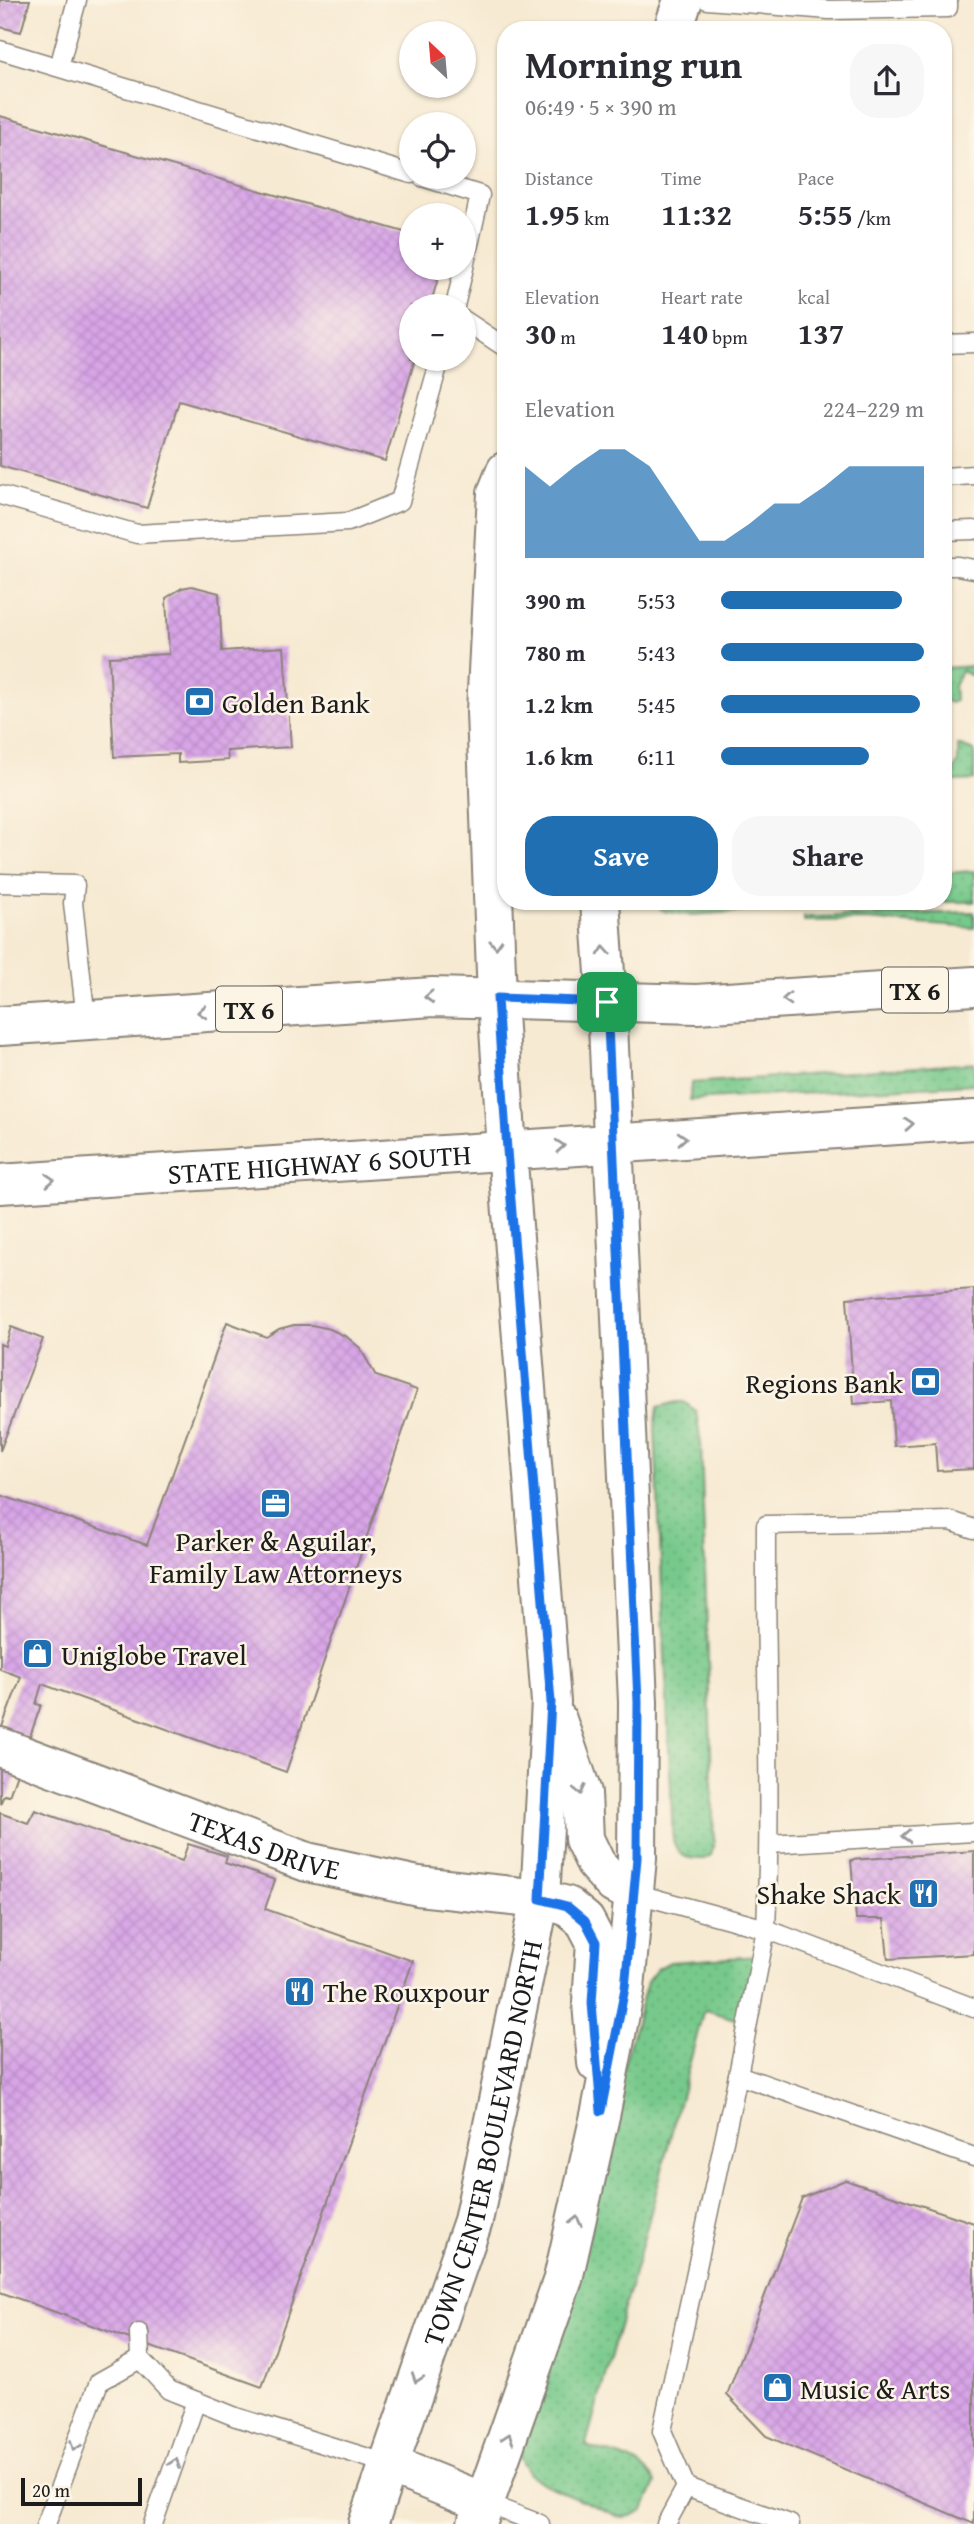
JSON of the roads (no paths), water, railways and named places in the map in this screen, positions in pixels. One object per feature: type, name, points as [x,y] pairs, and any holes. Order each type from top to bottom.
[{"type":"street","points":[[676,21],[683,0]]},
{"type":"street","name":"TOWN CENTER BOULEVARD NORTH","points":[[368,2524],[473,2221],[540,1899],[551,1702],[497,998],[486,712],[497,493]]},
{"type":"street","points":[[388,2464],[481,2513],[563,2279],[601,2111],[625,1988],[637,1858],[638,1702],[614,1143],[601,910]]},
{"type":"street","name":"TX 6","points":[[0,1026],[433,997],[696,1004],[974,986]]},
{"type":"street","name":"STATE HIGHWAY 6 SOUTH","points":[[0,1184],[974,1120]]},
{"type":"street","points":[[551,1702],[582,1793],[584,1839],[596,1864],[614,1884],[634,1893]]},
{"type":"street","name":"TEXAS DRIVE","points":[[0,1747],[307,1862],[418,1886],[540,1899],[567,1906],[585,1921],[596,1942],[592,2003],[601,2111]]},
{"type":"lane","points":[[59,67],[77,0]]},
{"type":"lane","points":[[707,0],[828,10],[948,8],[948,0]]},
{"type":"lane","points":[[0,50],[399,170]]},
{"type":"lane","points":[[463,189],[480,194],[476,212]]},
{"type":"lane","points":[[476,328],[497,342]]},
{"type":"lane","points":[[952,344],[974,343]]},
{"type":"lane","points":[[0,495],[137,534],[348,522],[400,501],[437,371]]},
{"type":"lane","points":[[952,476],[974,475]]},
{"type":"lane","points":[[952,531],[974,530]]},
{"type":"lane","points":[[952,566],[974,569]]},
{"type":"lane","points":[[0,883],[75,885],[73,903],[86,1020]]},
{"type":"lane","points":[[790,2524],[686,2487],[662,2431],[738,2075],[766,1928],[769,1844],[765,1666],[766,1525],[951,1521],[974,1530]]},
{"type":"lane","points":[[769,1844],[974,1832]]},
{"type":"lane","points":[[634,1893],[766,1928],[974,2008]]},
{"type":"lane","points":[[738,2075],[974,2157]]},
{"type":"lane","points":[[139,2333],[140,2359],[169,2390],[236,2417],[388,2464]]},
{"type":"lane","points":[[46,2524],[99,2382],[140,2359]]},
{"type":"lane","points":[[153,2524],[196,2401]]},
{"type":"lane","points":[[666,2524],[686,2487]]},
{"type":"lane","points":[[481,2513],[540,2524]]},
{"type":"place","name":"Golden Bank","points":[[199,702]]},
{"type":"place","name":"Regions Bank","points":[[926,1382]]},
{"type":"place","name":"Parker & Aguilar, Family Law Attorneys","points":[[276,1503]]},
{"type":"place","name":"Uniglobe Travel","points":[[38,1654]]},
{"type":"place","name":"Shake Shack","points":[[924,1893]]},
{"type":"place","name":"The Rouxpour","points":[[300,1991]]},
{"type":"place","name":"Music & Arts","points":[[777,2388]]}]
